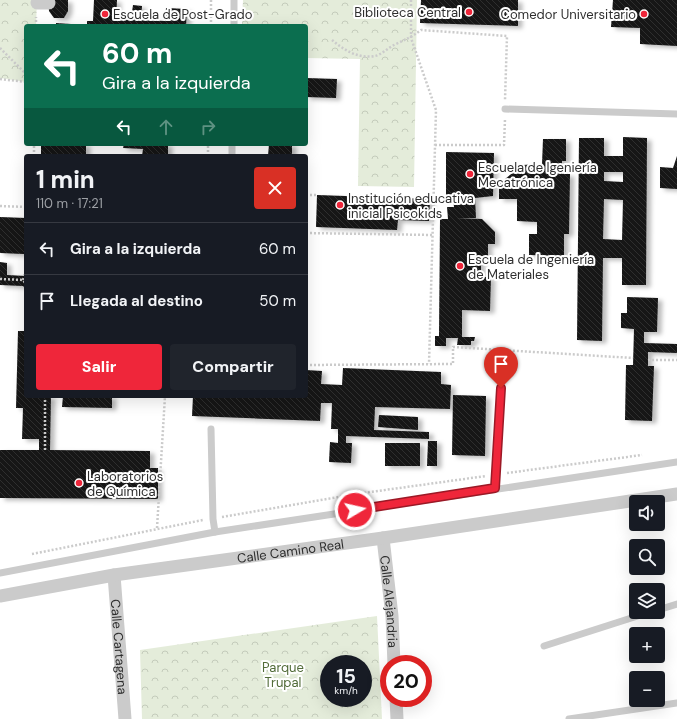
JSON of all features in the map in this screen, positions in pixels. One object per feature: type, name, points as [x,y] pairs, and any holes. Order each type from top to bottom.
[{"type":"street","name":"Calle Camino Real","points":[[0,596],[114,575],[383,538],[677,494]]},
{"type":"street","name":"Calle Alejandria","points":[[383,538],[392,616],[394,655]]},
{"type":"street","name":"Calle Cartagena","points":[[114,575],[125,719]]},
{"type":"street","points":[[396,707],[397,719]]},
{"type":"lane","points":[[234,0],[234,24]]},
{"type":"lane","points":[[505,109],[677,114]]},
{"type":"lane","points":[[495,488],[501,388]]},
{"type":"lane","points":[[211,429],[213,519],[215,532]]},
{"type":"lane","points":[[0,573],[215,532],[495,488],[677,462]]},
{"type":"lane","points":[[665,608],[677,604]]},
{"type":"lane","points":[[544,646],[629,619]]},
{"type":"lane","points":[[569,719],[677,703]]},
{"type":"path","points":[[211,0],[211,24]]},
{"type":"path","points":[[411,0],[411,38],[429,86],[436,110],[429,364]]},
{"type":"path","points":[[332,40],[347,52],[364,56],[376,56],[394,45],[411,38],[421,30],[507,36],[504,145],[435,145]]},
{"type":"path","points":[[0,48],[24,72]]},
{"type":"path","points":[[0,79],[24,82]]},
{"type":"path","points":[[308,195],[317,195]]},
{"type":"path","points":[[0,206],[24,207]]},
{"type":"path","points":[[308,233],[432,235]]},
{"type":"path","points":[[0,279],[23,280],[24,276]]},
{"type":"path","points":[[308,365],[453,364],[453,347],[633,358]]},
{"type":"path","points":[[648,360],[677,360]]},
{"type":"path","points":[[45,398],[45,450]]},
{"type":"path","points":[[161,543],[157,528],[164,398]]},
{"type":"path","points":[[28,555],[157,528],[356,494],[645,454]]},
{"type":"green space","points":[[0,0],[37,0],[36,24],[24,24],[24,82],[0,78]]},
{"type":"green space","points":[[243,0],[417,0],[414,187],[358,186],[360,59],[308,58],[308,24],[242,24]]},
{"type":"green space","name":"Parque Trupal","points":[[377,616],[380,707],[381,707],[382,719],[142,719],[140,650]]},
{"type":"building","points":[[48,0],[68,0],[68,11],[64,18],[54,18],[49,11]]},
{"type":"building","name":"Escuela de Post-Grado","points":[[94,0],[117,0],[116,19],[131,19],[133,5],[142,6],[141,20],[165,21],[166,8],[187,9],[186,24],[87,24],[87,21],[93,21]]},
{"type":"building","name":"Biblioteca Central","points":[[421,0],[518,0],[518,26],[420,23]]},
{"type":"building","name":"Comedor Universitario","points":[[613,0],[677,0],[677,46],[640,44],[640,28],[611,27]]},
{"type":"building","points":[[308,78],[337,79],[336,98],[308,97]]},
{"type":"building","points":[[623,137],[647,138],[646,285],[622,285],[622,258],[603,258],[602,341],[577,340],[579,138],[604,138],[604,156],[623,156]],"holes":[[[604,172],[623,172],[623,182],[604,181]],[[604,199],[623,200],[622,240],[603,239]]]},
{"type":"building","points":[[543,139],[566,139],[566,161],[562,161],[562,174],[570,174],[569,234],[564,234],[564,256],[529,255],[529,234],[537,234],[537,222],[517,221],[517,199],[499,199],[499,184],[522,165],[542,164]]},
{"type":"building","points":[[41,146],[86,146],[86,154],[41,154]]},
{"type":"building","points":[[124,146],[168,146],[168,154],[142,154],[143,149],[123,148]]},
{"type":"building","points":[[269,146],[292,146],[292,154],[268,154]]},
{"type":"building","points":[[446,152],[494,153],[493,196],[475,198],[476,218],[457,218],[482,219],[495,232],[495,244],[488,244],[488,256],[481,256],[481,277],[491,277],[490,311],[462,310],[462,337],[475,337],[474,341],[471,341],[471,345],[457,345],[458,338],[446,338],[446,346],[435,346],[435,336],[439,336],[440,219],[448,219],[447,207],[454,207],[453,197],[446,197]]},
{"type":"building","points":[[677,156],[677,189],[660,188],[660,167],[673,168]]},
{"type":"building","points":[[317,195],[430,199],[429,221],[398,220],[397,230],[316,227]]},
{"type":"building","points":[[0,217],[24,218],[24,254],[0,253]]},
{"type":"building","points":[[0,262],[7,263],[7,275],[24,276],[24,287],[0,285]]},
{"type":"building","points":[[627,297],[658,298],[657,332],[644,332],[644,343],[677,344],[677,353],[648,352],[648,366],[654,366],[652,421],[625,420],[626,365],[633,365],[634,329],[621,328],[621,313],[627,313]]},
{"type":"building","name":"Laboratorios de Química","points":[[18,331],[24,331],[24,398],[51,398],[50,450],[150,451],[150,468],[158,468],[158,499],[0,498],[0,450],[39,450],[39,439],[22,439],[23,408],[16,408]]},
{"type":"building","points":[[343,368],[441,372],[441,384],[451,385],[450,409],[375,407],[374,430],[429,432],[429,439],[346,436],[346,443],[352,443],[351,463],[329,462],[330,442],[338,443],[338,429],[331,429],[332,403],[321,403],[320,421],[192,416],[193,398],[308,398],[308,370],[322,371],[321,384],[342,385]]},
{"type":"building","points":[[453,395],[486,396],[485,456],[452,455]]},
{"type":"building","points":[[63,398],[112,398],[112,408],[62,407]]},
{"type":"building","points":[[379,415],[418,417],[418,430],[378,427]]},
{"type":"building","points":[[428,441],[437,441],[437,466],[427,466]]},
{"type":"building","points":[[385,443],[420,443],[420,466],[385,466]]},
{"type":"place","name":"Biblioteca Central","points":[[469,12]]},
{"type":"place","name":"Escuela de Post-Grado","points":[[105,14]]},
{"type":"place","name":"Comedor Universitario","points":[[644,14]]},
{"type":"place","name":"Escuela de Igeniería Mecatrónica","points":[[470,174]]},
{"type":"place","name":"Institución educativa inicial Psicokids","points":[[340,205]]},
{"type":"place","name":"Escuela de Ingeniería de Materiales","points":[[460,266]]},
{"type":"place","name":"Laboratorios de Química","points":[[79,483]]},
{"type":"route","points":[[355,510],[495,488],[501,388]]}]
